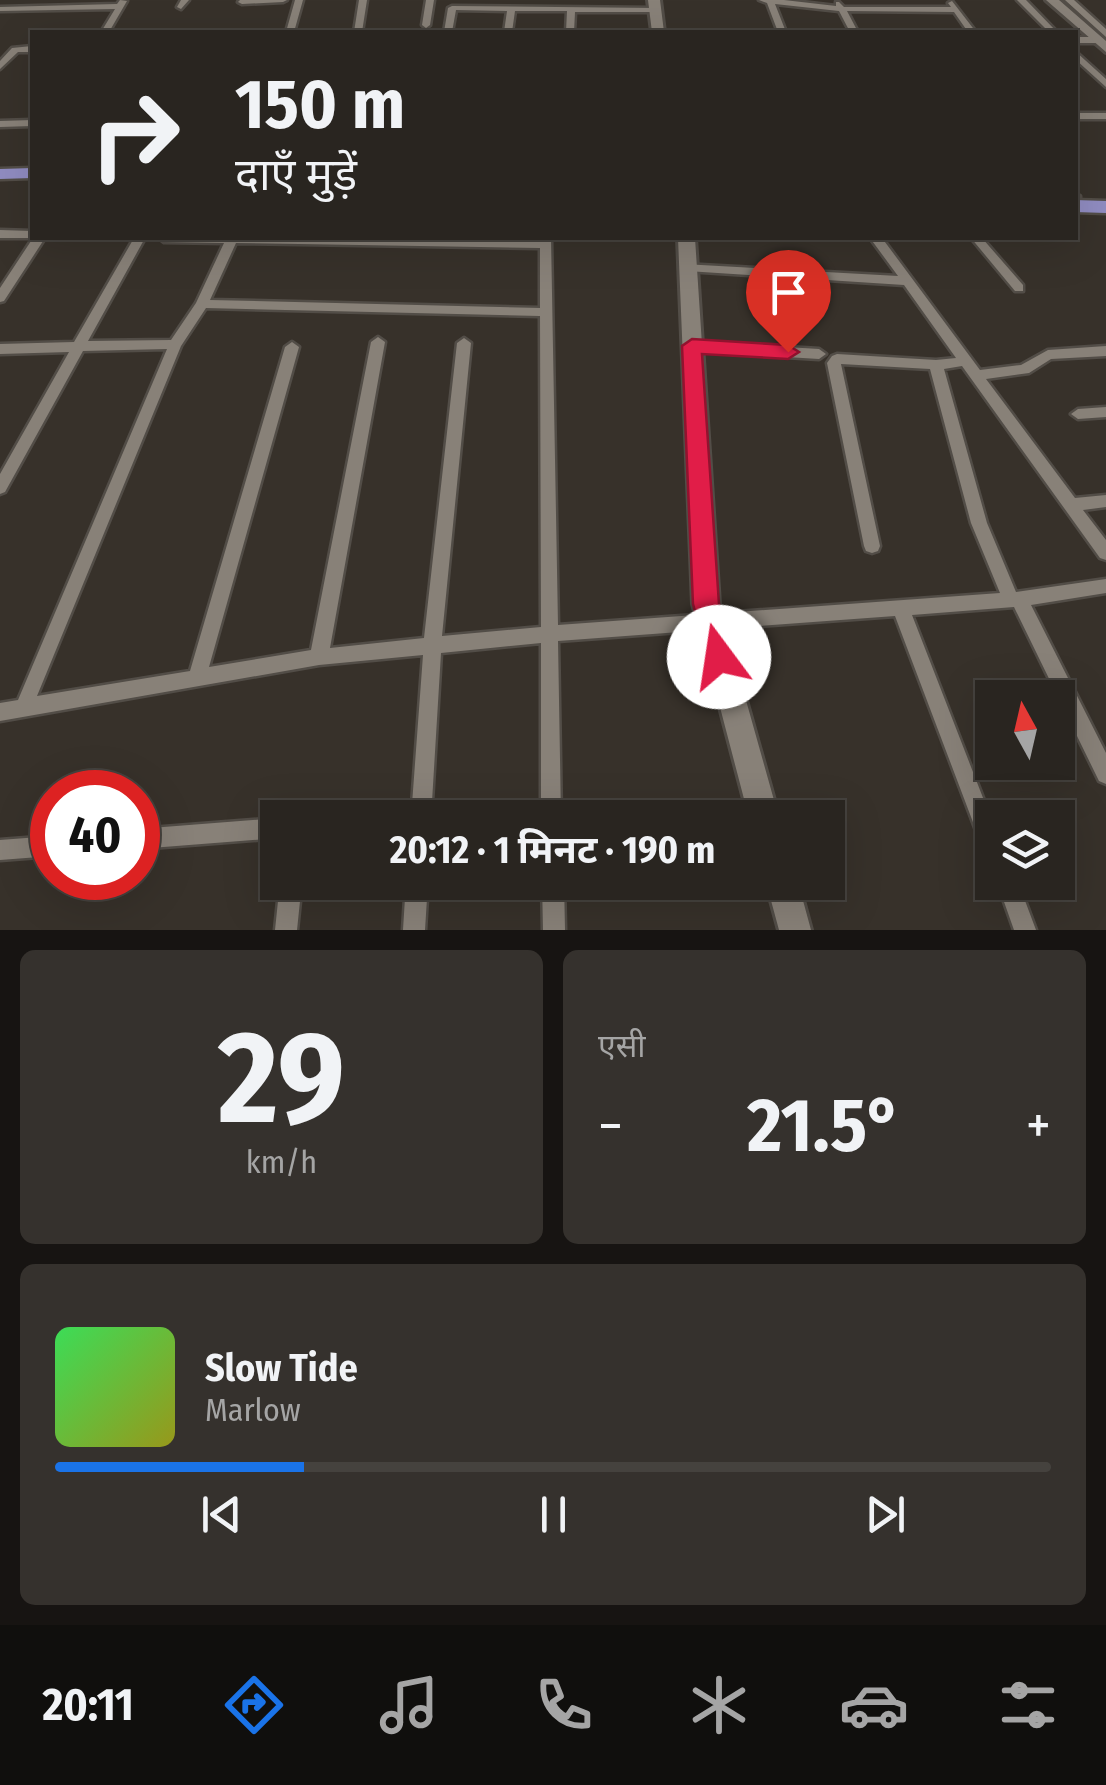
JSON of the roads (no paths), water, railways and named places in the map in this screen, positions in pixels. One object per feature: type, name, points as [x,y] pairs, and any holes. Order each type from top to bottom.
[{"type":"main road","points":[[0,178],[30,177]]},
{"type":"main road","points":[[1078,197],[1106,199]]},
{"type":"main road","points":[[1078,206],[1106,207]]},
{"type":"street","points":[[2,10],[12,0]]},
{"type":"street","points":[[237,14],[242,1],[283,0]]},
{"type":"street","points":[[291,30],[299,0]]},
{"type":"street","points":[[358,30],[363,0]]},
{"type":"street","points":[[426,25],[430,0]]},
{"type":"street","points":[[781,30],[766,0],[956,10]]},
{"type":"street","points":[[950,0],[971,30]]},
{"type":"street","points":[[1021,0],[1051,30]]},
{"type":"street","points":[[1039,0],[1078,30]]},
{"type":"street","points":[[1052,0],[1106,62]]},
{"type":"street","points":[[1069,0],[1088,38]]},
{"type":"street","points":[[2,10],[122,3]]},
{"type":"street","points":[[106,30],[122,3]]},
{"type":"street","points":[[839,4],[853,30]]},
{"type":"street","points":[[448,30],[452,8],[655,5],[658,30]]},
{"type":"street","points":[[508,30],[511,9]]},
{"type":"street","points":[[570,30],[571,9]]},
{"type":"street","points":[[0,66],[15,50],[30,49]]},
{"type":"street","points":[[1078,57],[1106,84]]},
{"type":"street","points":[[1078,116],[1106,116]]},
{"type":"street","points":[[0,124],[30,123]]},
{"type":"street","points":[[0,234],[30,236]]},
{"type":"street","points":[[0,298],[34,240]]},
{"type":"street","points":[[0,488],[138,240]]},
{"type":"street","points":[[23,709],[175,345],[202,304],[232,240]]},
{"type":"street","points":[[389,240],[546,241],[551,800]]},
{"type":"street","points":[[686,240],[706,604],[759,800]]},
{"type":"street","points":[[877,240],[1106,553]]},
{"type":"street","points":[[978,240],[1019,288]]},
{"type":"street","points":[[687,267],[907,282]]},
{"type":"street","points":[[202,304],[548,312]]},
{"type":"street","points":[[0,350],[74,350],[119,342],[175,345]]},
{"type":"street","points":[[319,657],[378,342]]},
{"type":"street","points":[[422,800],[432,648],[464,342]]},
{"type":"street","points":[[692,346],[819,354]]},
{"type":"street","points":[[197,677],[292,347]]},
{"type":"street","points":[[978,375],[1024,370],[1048,356],[1106,351]]},
{"type":"street","points":[[872,546],[834,363],[838,359],[936,366],[966,360]]},
{"type":"street","points":[[936,366],[979,523],[1106,774]]},
{"type":"street","points":[[1078,414],[1106,412]]},
{"type":"street","points":[[1070,505],[1106,502]]},
{"type":"street","points":[[0,712],[319,657],[548,634],[1015,599],[1106,586]]},
{"type":"street","points":[[900,606],[975,802]]},
{"type":"street","points":[[160,837],[260,829]]},
{"type":"street","points":[[0,850],[30,848]]},
{"type":"street","points":[[286,930],[289,900]]},
{"type":"street","points":[[414,930],[416,900]]},
{"type":"street","points":[[553,900],[554,930]]},
{"type":"street","points":[[787,900],[795,930]]},
{"type":"street","points":[[1014,900],[1026,930]]}]
